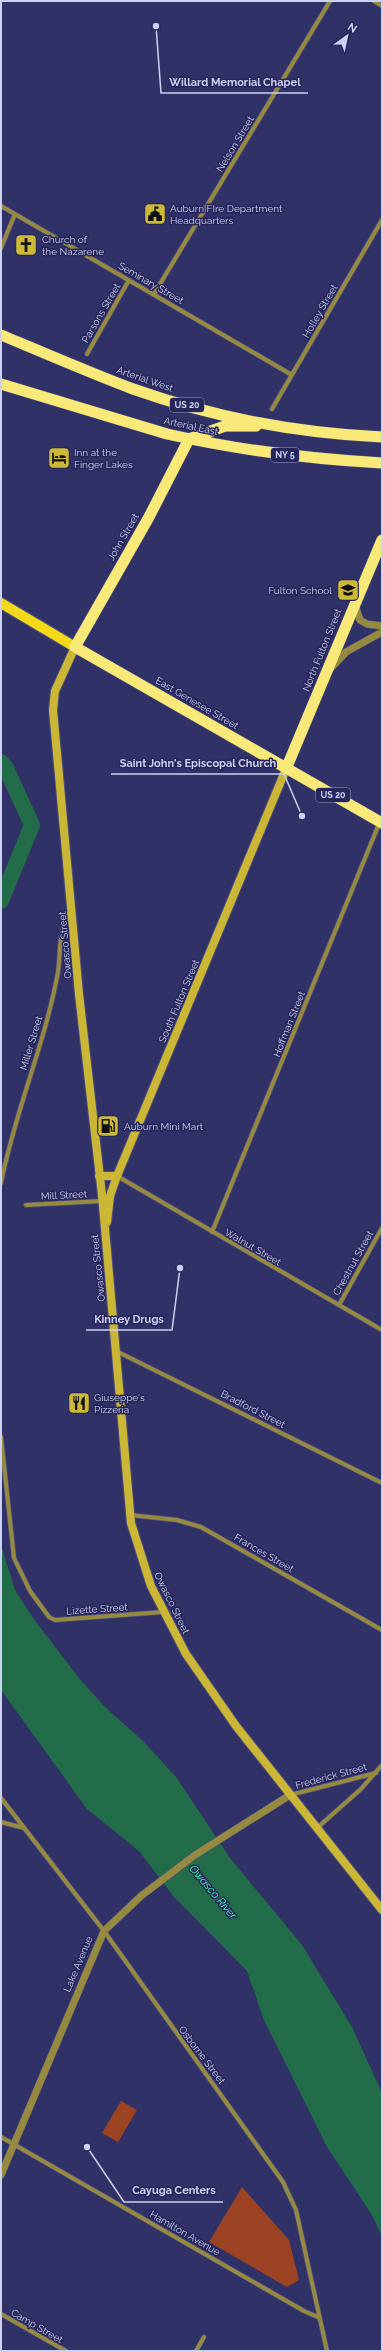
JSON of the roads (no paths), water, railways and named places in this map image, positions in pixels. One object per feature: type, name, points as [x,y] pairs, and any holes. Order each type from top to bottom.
[{"type":"highway","name":"Arterial West","points":[[1,335],[134,389],[264,424],[382,438]]},
{"type":"highway","name":"Arterial East","points":[[1,384],[166,434],[189,439],[278,454],[382,463]]},
{"type":"highway","points":[[189,439],[225,426],[252,427],[264,424]]},
{"type":"highway","name":"John Street","points":[[75,646],[152,510],[189,439]]},
{"type":"highway","name":"North Fulton Street","points":[[286,769],[354,603],[382,540]]},
{"type":"highway","name":"East Genesee Street","points":[[75,646],[381,823]]},
{"type":"main road","name":"East Genesee Street","points":[[1,603],[75,646]]},
{"type":"main road","name":"Owasco Street","points":[[75,646],[55,692],[53,710],[102,1201],[129,1515],[151,1586],[163,1612],[186,1654],[217,1700],[290,1795],[382,1910]]},
{"type":"main road","name":"South Fulton Street","points":[[106,1245],[110,1196],[116,1176],[286,769]]},
{"type":"main road","points":[[99,1176],[116,1176]]},
{"type":"street","name":"Nelson Street","points":[[154,294],[330,1]]},
{"type":"street","points":[[374,1],[382,6]]},
{"type":"street","name":"Seminary Street","points":[[1,206],[292,375]]},
{"type":"street","points":[[1,248],[15,214]]},
{"type":"street","name":"Holley Street","points":[[272,409],[382,220]]},
{"type":"street","name":"Parsons Street","points":[[86,354],[129,280]]},
{"type":"street","points":[[354,603],[360,620],[367,624],[382,626]]},
{"type":"street","points":[[323,679],[346,652],[382,632]]},
{"type":"street","name":"Hoffman Street","points":[[212,1232],[381,823]]},
{"type":"street","name":"Miller Street","points":[[1,1183],[7,1151],[53,997],[64,924],[72,909]]},
{"type":"street","name":"Walnut Street","points":[[116,1176],[382,1330]]},
{"type":"street","name":"Mill Street","points":[[26,1205],[102,1201]]},
{"type":"street","name":"Chestnut Street","points":[[339,1305],[382,1228]]},
{"type":"street","name":"Bradford Street","points":[[116,1351],[382,1483]]},
{"type":"street","name":"Lizette Street","points":[[1,1437],[14,1558],[23,1579],[49,1617],[55,1620],[163,1612]]},
{"type":"street","name":"Frances Street","points":[[129,1515],[176,1520],[201,1527],[382,1630]]},
{"type":"street","name":"Frederick Street","points":[[316,1828],[348,1801],[382,1766]]},
{"type":"street","name":"Frederick Street","points":[[290,1795],[376,1773]]},
{"type":"street","name":"Lake Avenue","points":[[1,2175],[104,1930],[141,1896],[195,1855],[238,1826],[290,1795]]},
{"type":"street","name":"Osborne Street","points":[[1,1798],[104,1930],[284,2182],[296,2210],[327,2351]]},
{"type":"street","points":[[1,1822],[24,1828]]},
{"type":"street","name":"Hamilton Avenue","points":[[1,2137],[304,2311],[320,2318]]},
{"type":"street","name":"Camp Street","points":[[1,2314],[66,2351]]},
{"type":"street","points":[[196,2351],[204,2337]]},
{"type":"water","points":[[1,1545],[15,1590],[33,1618],[79,1678],[105,1707],[144,1742],[176,1777],[230,1858],[302,1945],[352,2027],[382,2093],[382,2236],[372,2215],[327,2147],[264,2020],[247,1971],[174,1897],[139,1851],[87,1809],[1,1690]]},
{"type":"waterway","name":"Owasco River","points":[[1,762],[6,768],[32,825],[1,901]]},
{"type":"place","name":"Willard Memorial Chapel","points":[[156,26]]},
{"type":"place","name":"Auburn FIre Department Headquarters","points":[[155,214]]},
{"type":"place","name":"Church of the Nazarene","points":[[26,245]]},
{"type":"place","name":"Inn at the Finger Lakes","points":[[59,458]]},
{"type":"place","name":"Fulton School","points":[[348,590]]},
{"type":"place","name":"Saint John's Episcopal Church","points":[[302,816]]},
{"type":"place","name":"Auburn Mini Mart","points":[[108,1126]]},
{"type":"place","name":"Kinney Drugs","points":[[180,1268]]},
{"type":"place","name":"Giuseppe's Pizzeria","points":[[79,1403]]},
{"type":"place","name":"Cayuga Centers","points":[[87,2147]]}]
